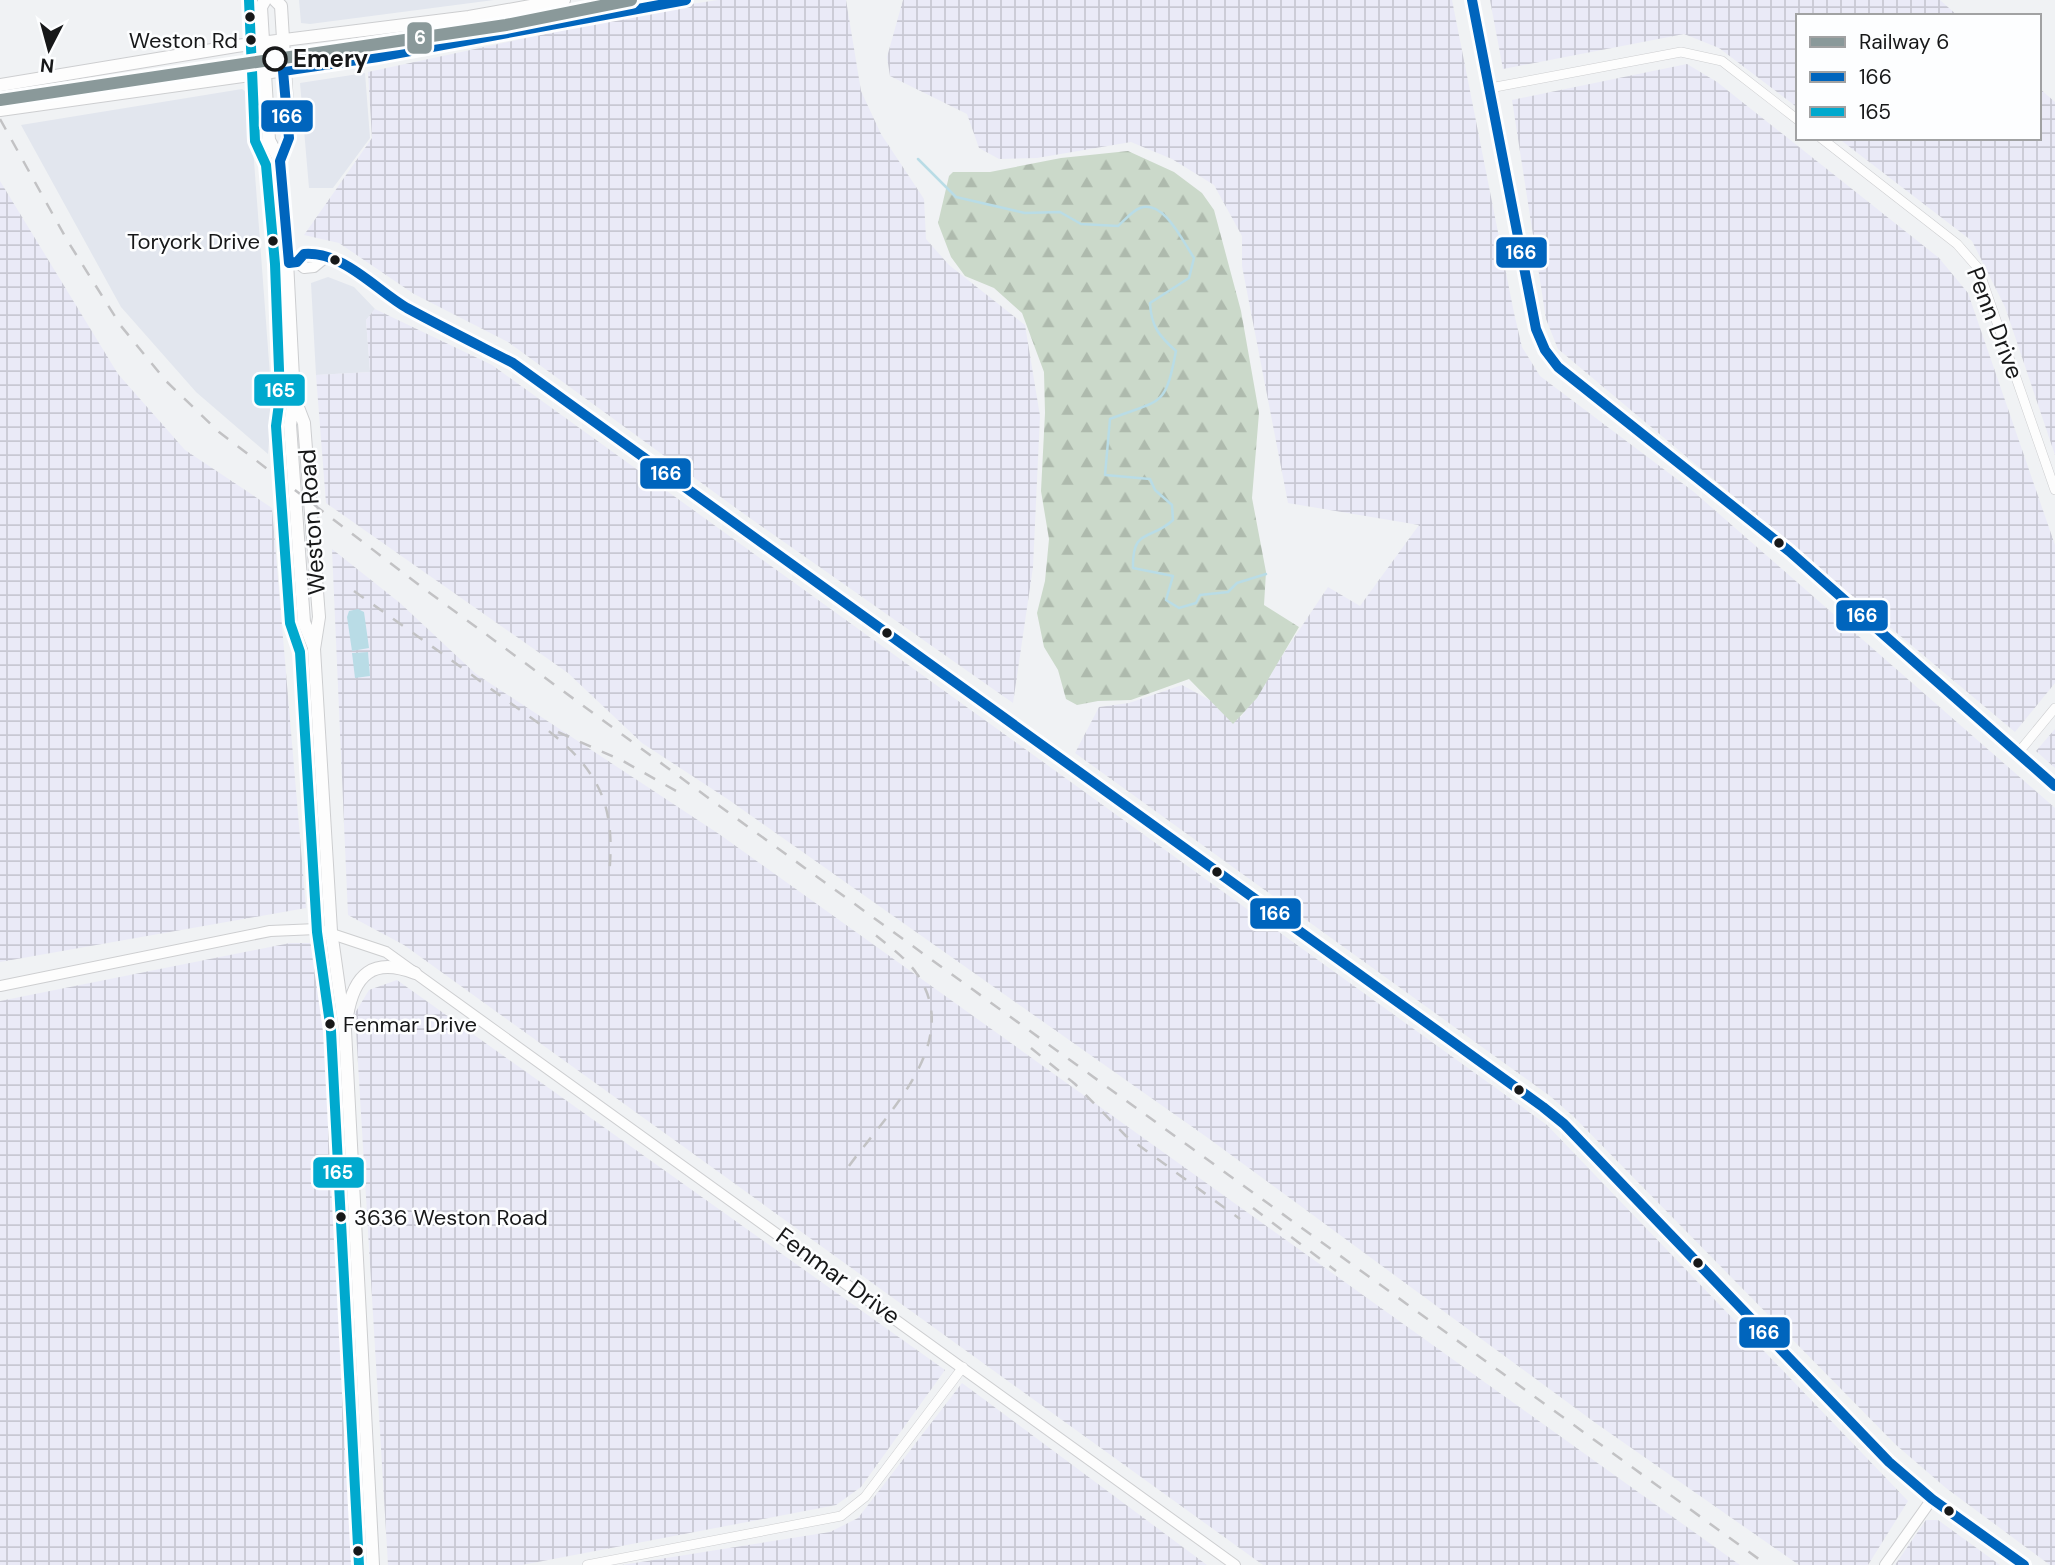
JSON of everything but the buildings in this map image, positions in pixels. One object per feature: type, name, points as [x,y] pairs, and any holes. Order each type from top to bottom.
[{"type":"main road","name":"Weston Road","points":[[265,0],[261,6],[262,73],[269,140],[280,161],[293,263],[295,397],[290,425],[304,622],[314,649],[331,931],[345,1030],[373,1565]]},
{"type":"main road","name":"Weston Road","points":[[275,0],[281,6],[289,138],[280,161]]},
{"type":"main road","points":[[0,86],[262,44],[469,17],[564,0]]},
{"type":"main road","points":[[0,110],[378,57],[686,0]]},
{"type":"main road","points":[[345,1030],[351,992],[361,978],[386,965],[415,973]]},
{"type":"street","points":[[1472,0],[1536,328],[1558,367],[1790,551],[2055,786]]},
{"type":"street","points":[[1490,88],[1681,52],[1722,61],[1796,118]]},
{"type":"street","name":"Penn Drive","points":[[1824,140],[1956,244],[1978,268],[2055,489]]},
{"type":"street","points":[[293,263],[304,268],[314,267],[325,258],[346,266],[404,306],[513,363],[1543,1107],[1564,1124],[1889,1462],[1932,1499],[2024,1565]]},
{"type":"street","points":[[2018,753],[2055,708]]},
{"type":"street","name":"Fenmar Drive","points":[[0,986],[270,931],[331,931],[386,952],[1235,1565]]},
{"type":"street","points":[[587,1565],[841,1516],[865,1497],[963,1367]]},
{"type":"street","points":[[1885,1565],[1932,1499]]},
{"type":"shaded area","points":[[299,0],[494,0],[310,24],[301,23]]},
{"type":"shaded area","points":[[718,0],[846,0],[861,91],[881,134],[924,199],[926,239],[949,265],[1025,325],[1040,416],[1033,567],[1013,703],[740,511],[508,342],[414,294],[339,243],[304,235],[372,138],[368,72],[587,25],[612,16]]},
{"type":"shaded area","points":[[903,0],[1452,0],[1514,313],[1522,347],[1540,376],[1694,492],[2055,808],[2055,1565],[2050,1565],[1946,1488],[1895,1444],[1574,1117],[1550,1096],[1075,753],[1099,707],[1129,703],[1182,685],[1241,717],[1328,587],[1360,606],[1419,525],[1288,503],[1242,266],[1242,236],[1214,185],[1172,159],[1131,142],[1037,158],[999,159],[979,148],[967,114],[890,76],[887,57]]},
{"type":"shaded area","points":[[1490,0],[1940,0],[1956,14],[1796,14],[1796,106],[1719,48],[1684,34],[1503,69]]},
{"type":"shaded area","points":[[1687,64],[1717,82],[1939,258],[1968,293],[2055,545],[2055,683],[2015,732],[1558,349],[1546,319],[1512,100]]},
{"type":"shaded area","points":[[365,73],[370,138],[333,188],[309,188],[300,83]]},
{"type":"shaded area","points":[[242,89],[249,94],[272,402],[268,454],[196,392],[121,307],[21,125]]},
{"type":"shaded area","points":[[2041,90],[2055,102],[2055,455],[2005,307],[1972,241],[1841,140],[2041,140]]},
{"type":"shaded area","points":[[0,181],[118,374],[185,450],[272,508],[306,908],[0,962]]},
{"type":"shaded area","points":[[328,277],[354,287],[375,309],[366,320],[370,372],[316,375],[311,283]]},
{"type":"shaded area","points":[[375,309],[492,365],[1547,1125],[1908,1501],[1868,1565],[1799,1565],[1597,1424],[1208,1138],[729,800],[642,743],[568,673],[326,503],[316,375],[370,372],[366,320]]},
{"type":"shaded area","points":[[332,549],[400,603],[476,674],[719,834],[1740,1565],[1263,1565],[404,945],[348,915]]},
{"type":"shaded area","points":[[2055,729],[2055,768],[2036,751]]},
{"type":"shaded area","points":[[290,943],[319,943],[355,1565],[0,1565],[0,1001]]},
{"type":"shaded area","points":[[397,980],[945,1370],[861,1487],[836,1505],[522,1565],[388,1565],[355,1013],[369,990]]},
{"type":"shaded area","points":[[962,1383],[1207,1565],[622,1565],[830,1532],[858,1518]]},
{"type":"shaded area","points":[[1926,1520],[1938,1520],[2000,1565],[1895,1565]]},
{"type":"green space","points":[[1128,151],[1174,172],[1202,193],[1214,210],[1241,311],[1259,413],[1252,498],[1266,572],[1264,605],[1299,627],[1257,698],[1233,724],[1189,679],[1131,700],[1077,705],[1066,699],[1058,670],[1044,647],[1037,613],[1045,581],[1049,539],[1041,491],[1044,372],[1022,313],[994,288],[965,276],[951,257],[938,223],[949,176],[953,172],[990,172],[1061,158]]},
{"type":"water","points":[[358,609],[364,612],[369,648],[352,651],[347,617],[349,611]]},
{"type":"water","points":[[368,652],[370,676],[355,678],[352,653]]},
{"type":"waterway","points":[[918,159],[956,197],[1025,213],[1060,212],[1081,224],[1118,226],[1137,209],[1149,207],[1157,210],[1172,224],[1194,258],[1189,278],[1150,303],[1157,330],[1176,351],[1172,369],[1164,392],[1158,399],[1110,419],[1105,475],[1150,479],[1155,490],[1172,505],[1173,520],[1139,540],[1133,568],[1173,576],[1166,600],[1179,608],[1196,603],[1200,595],[1228,592],[1237,583],[1266,574]]},
{"type":"railway","points":[[0,119],[67,240],[121,326],[166,381],[219,432],[419,585],[718,805],[1767,1565]]},
{"type":"railway","points":[[354,591],[541,725],[577,757],[596,783],[605,805],[610,840],[609,876]]},
{"type":"railway","points":[[558,732],[623,761],[678,792]]},
{"type":"railway","points":[[849,1166],[915,1076],[926,1051],[932,1025],[929,1000],[917,974],[903,957],[874,934]]},
{"type":"railway","points":[[1031,1048],[1075,1084],[1126,1136],[1240,1219]]},
{"type":"railway","points":[[1253,1208],[1336,1271]]},
{"type":"rail line","name":"6","points":[[0,100],[506,25],[631,0]]},
{"type":"transit line","name":"165","points":[[249,0],[255,141],[266,165],[275,264],[280,396],[276,426],[290,623],[300,652],[317,932],[331,1031],[359,1565]]},
{"type":"transit line","name":"166","points":[[686,0],[378,57],[283,71],[289,138],[280,161],[289,263],[297,262],[304,254],[318,255],[346,265],[407,308],[513,363],[1543,1107],[1564,1124],[1889,1462],[1932,1499],[2024,1565]]},
{"type":"transit line","name":"166","points":[[1472,0],[1536,329],[1545,350],[1558,367],[1789,551],[2055,786]]},
{"type":"place","name":"Weston Rd","points":[[251,40]]},
{"type":"place","name":"Emery","points":[[275,59]]},
{"type":"place","name":"Toryork Drive","points":[[273,241]]},
{"type":"place","name":"Fenmar Drive","points":[[330,1024]]},
{"type":"place","name":"3636 Weston Road","points":[[341,1217]]}]
